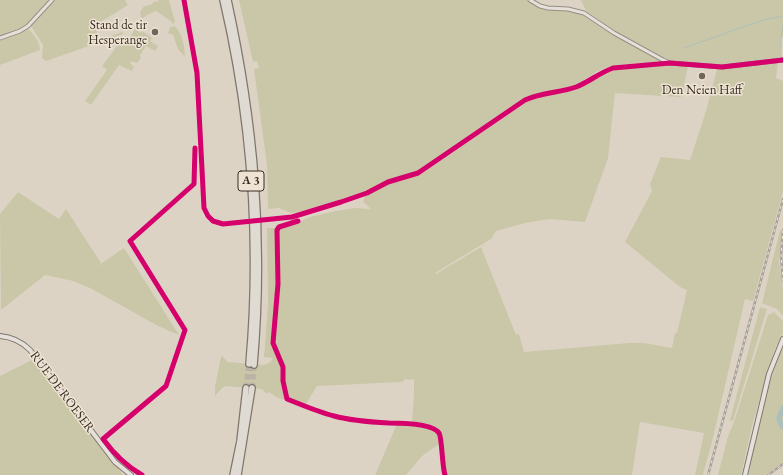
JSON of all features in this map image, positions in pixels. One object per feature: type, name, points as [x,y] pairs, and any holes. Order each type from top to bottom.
[{"type":"highway","name":"A 3","points":[[223,0],[242,93],[252,189],[254,281],[252,364],[258,305],[259,252],[255,162],[243,74],[228,0]]},
{"type":"highway","points":[[233,475],[249,388],[238,475]]},
{"type":"main road","name":"RUE DE ROESER","points":[[0,336],[17,340],[30,350],[115,462],[131,475]]},
{"type":"main road","points":[[745,475],[767,381],[783,339]]},
{"type":"street","points":[[0,38],[20,31],[28,26],[52,0]]},
{"type":"street","points":[[530,0],[540,6],[548,8],[568,9],[584,13],[614,32],[670,63],[722,67],[783,60]]},
{"type":"shaded area","points":[[0,0],[49,0],[26,26],[0,36]]},
{"type":"shaded area","points":[[54,0],[125,0],[128,5],[94,26],[100,40],[122,32],[123,34],[46,61],[42,58],[43,45],[31,26]]},
{"type":"shaded area","points":[[159,0],[169,0],[175,22],[172,24],[172,22],[156,11],[142,19],[140,13],[143,7]]},
{"type":"shaded area","points":[[239,0],[527,0],[548,10],[567,10],[583,14],[661,61],[661,63],[640,63],[612,66],[605,68],[574,85],[527,97],[418,172],[381,185],[381,187],[421,174],[534,97],[581,86],[598,75],[614,70],[670,64],[688,66],[682,96],[680,97],[615,93],[608,158],[585,222],[549,219],[525,223],[496,231],[491,239],[435,273],[436,274],[481,247],[516,335],[519,334],[524,352],[629,343],[644,343],[672,348],[687,290],[680,287],[625,242],[652,191],[650,184],[661,157],[690,160],[706,111],[717,69],[778,62],[776,78],[783,81],[783,191],[753,301],[745,299],[703,475],[695,475],[704,433],[640,422],[632,475],[442,475],[439,444],[422,456],[406,475],[375,475],[397,424],[359,422],[335,418],[276,397],[269,392],[267,394],[262,389],[225,386],[215,396],[215,386],[222,356],[228,362],[263,365],[269,363],[273,359],[264,357],[268,304],[267,228],[275,228],[277,230],[279,227],[288,227],[310,217],[336,211],[355,208],[371,209],[363,202],[366,193],[327,206],[291,213],[279,208],[268,209],[267,165],[254,69],[259,68],[257,61],[253,62]],"holes":[[[405,379],[414,379],[412,422],[360,420],[328,413],[306,404],[317,386],[402,382]]]},
{"type":"shaded area","points":[[581,0],[783,0],[783,37],[781,37],[782,58],[715,65],[670,61],[617,32],[586,11]]},
{"type":"shaded area","points":[[174,26],[177,28],[181,36],[184,45],[185,57],[178,49],[173,35],[168,33],[170,27]]},
{"type":"shaded area","points":[[28,28],[38,41],[40,50],[0,65],[0,40],[20,33]]},
{"type":"shaded area","points":[[135,29],[141,33],[142,31],[152,38],[150,41],[158,46],[155,51],[146,46],[137,63],[132,61],[130,63],[134,67],[132,71],[119,65],[91,105],[85,101],[107,70],[102,66],[120,42],[125,45]]},
{"type":"shaded area","points":[[18,192],[59,219],[66,209],[101,263],[93,269],[124,248],[179,335],[158,326],[90,288],[73,281],[45,275],[1,310],[0,214]]},
{"type":"shaded area","points":[[780,230],[782,231],[779,261],[783,289],[783,316],[777,309],[762,303]]},
{"type":"shaded area","points":[[760,307],[767,309],[733,421],[730,420]]},
{"type":"shaded area","points":[[774,312],[783,321],[783,333],[775,349],[753,422],[741,475],[718,475],[728,436],[734,422],[768,315]]},
{"type":"shaded area","points":[[783,344],[783,426],[779,422],[781,429],[783,430],[783,462],[765,475],[748,475],[767,392]]},
{"type":"shaded area","points":[[34,359],[123,475],[0,475],[0,376]]},
{"type":"waterway","points":[[684,48],[763,20],[783,16]]},
{"type":"waterway","points":[[781,47],[783,26]]},
{"type":"waterway","points":[[783,408],[779,417],[783,427]]},
{"type":"tunnel","points":[[246,388],[249,364]]},
{"type":"tunnel","points":[[252,388],[254,365]]},
{"type":"railway","points":[[708,475],[783,199]]},
{"type":"railway","points":[[783,230],[781,256],[783,281]]},
{"type":"railway","points":[[768,475],[783,464]]},
{"type":"cycle path","points":[[184,0],[197,73],[204,208],[208,216],[213,221],[223,224],[292,217],[367,193],[388,182],[418,173],[525,100],[538,95],[576,87],[613,68],[670,63],[722,67],[783,60]]},
{"type":"cycle path","points":[[142,475],[131,468],[111,450],[103,439],[166,386],[185,330],[130,241],[194,184],[195,148]]},
{"type":"cycle path","points":[[298,221],[279,227],[277,230],[278,284],[273,343],[283,367],[283,381],[287,399],[341,418],[368,422],[416,424],[430,427],[439,433],[440,436],[445,475]]},
{"type":"place","name":"Stand de tir Hesperange","points":[[155,32]]},
{"type":"place","name":"Den Neien Haff","points":[[702,76]]}]
